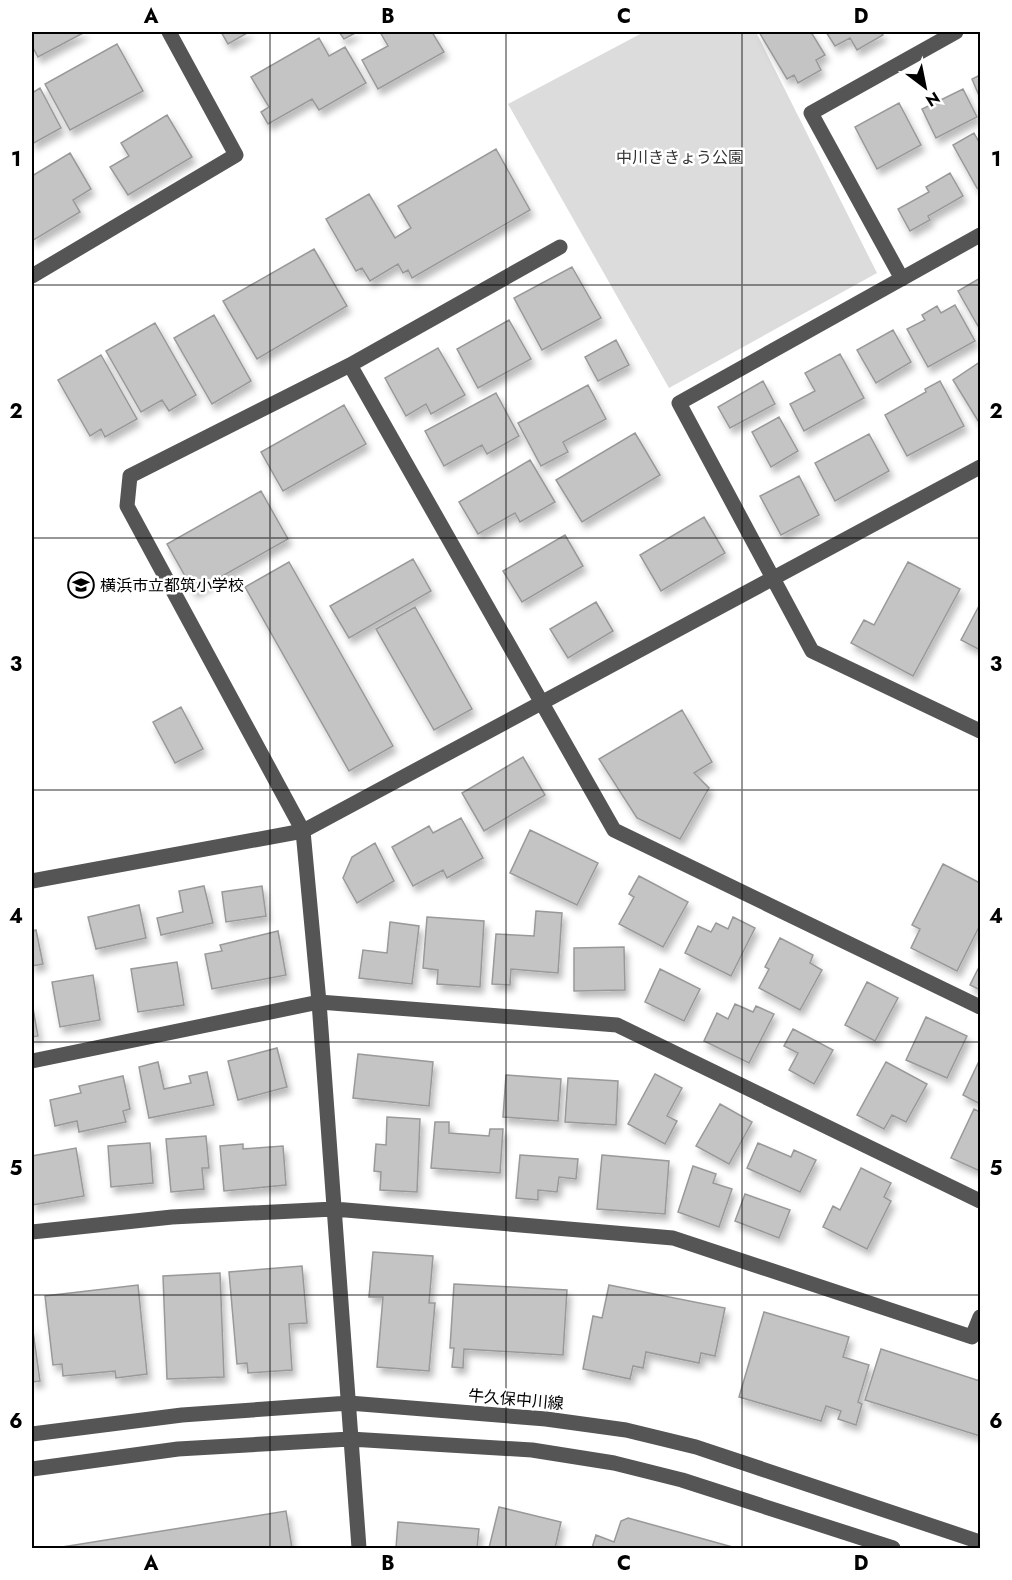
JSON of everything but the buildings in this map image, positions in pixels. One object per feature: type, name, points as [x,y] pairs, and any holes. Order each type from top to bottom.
[{"type":"street","points":[[32,276],[236,154],[169,32]]},
{"type":"street","points":[[902,279],[811,113],[956,32]]},
{"type":"street","points":[[981,235],[680,402],[812,651],[981,731]]},
{"type":"street","points":[[359,1548],[319,1002],[303,831],[127,506],[130,476],[350,365],[560,247]]},
{"type":"street","points":[[350,365],[614,830],[981,1006]]},
{"type":"street","points":[[32,881],[303,831],[981,467]]},
{"type":"street","points":[[32,1062],[319,1002],[617,1025],[981,1201]]},
{"type":"street","points":[[32,1232],[172,1217],[334,1209],[673,1238],[972,1337],[981,1317]]},
{"type":"street","name":"牛久保中川線","points":[[32,1434],[182,1415],[349,1403],[546,1419],[626,1430],[696,1447],[981,1542]]},
{"type":"street","points":[[32,1469],[178,1449],[350,1439],[532,1450],[614,1463],[682,1480],[892,1548]]},
{"type":"green space","name":"中川ききょう公園","points":[[644,32],[756,32],[877,273],[669,388],[508,104]]},
{"type":"place","name":"横浜市立都筑小学校","points":[[81,585]]}]
